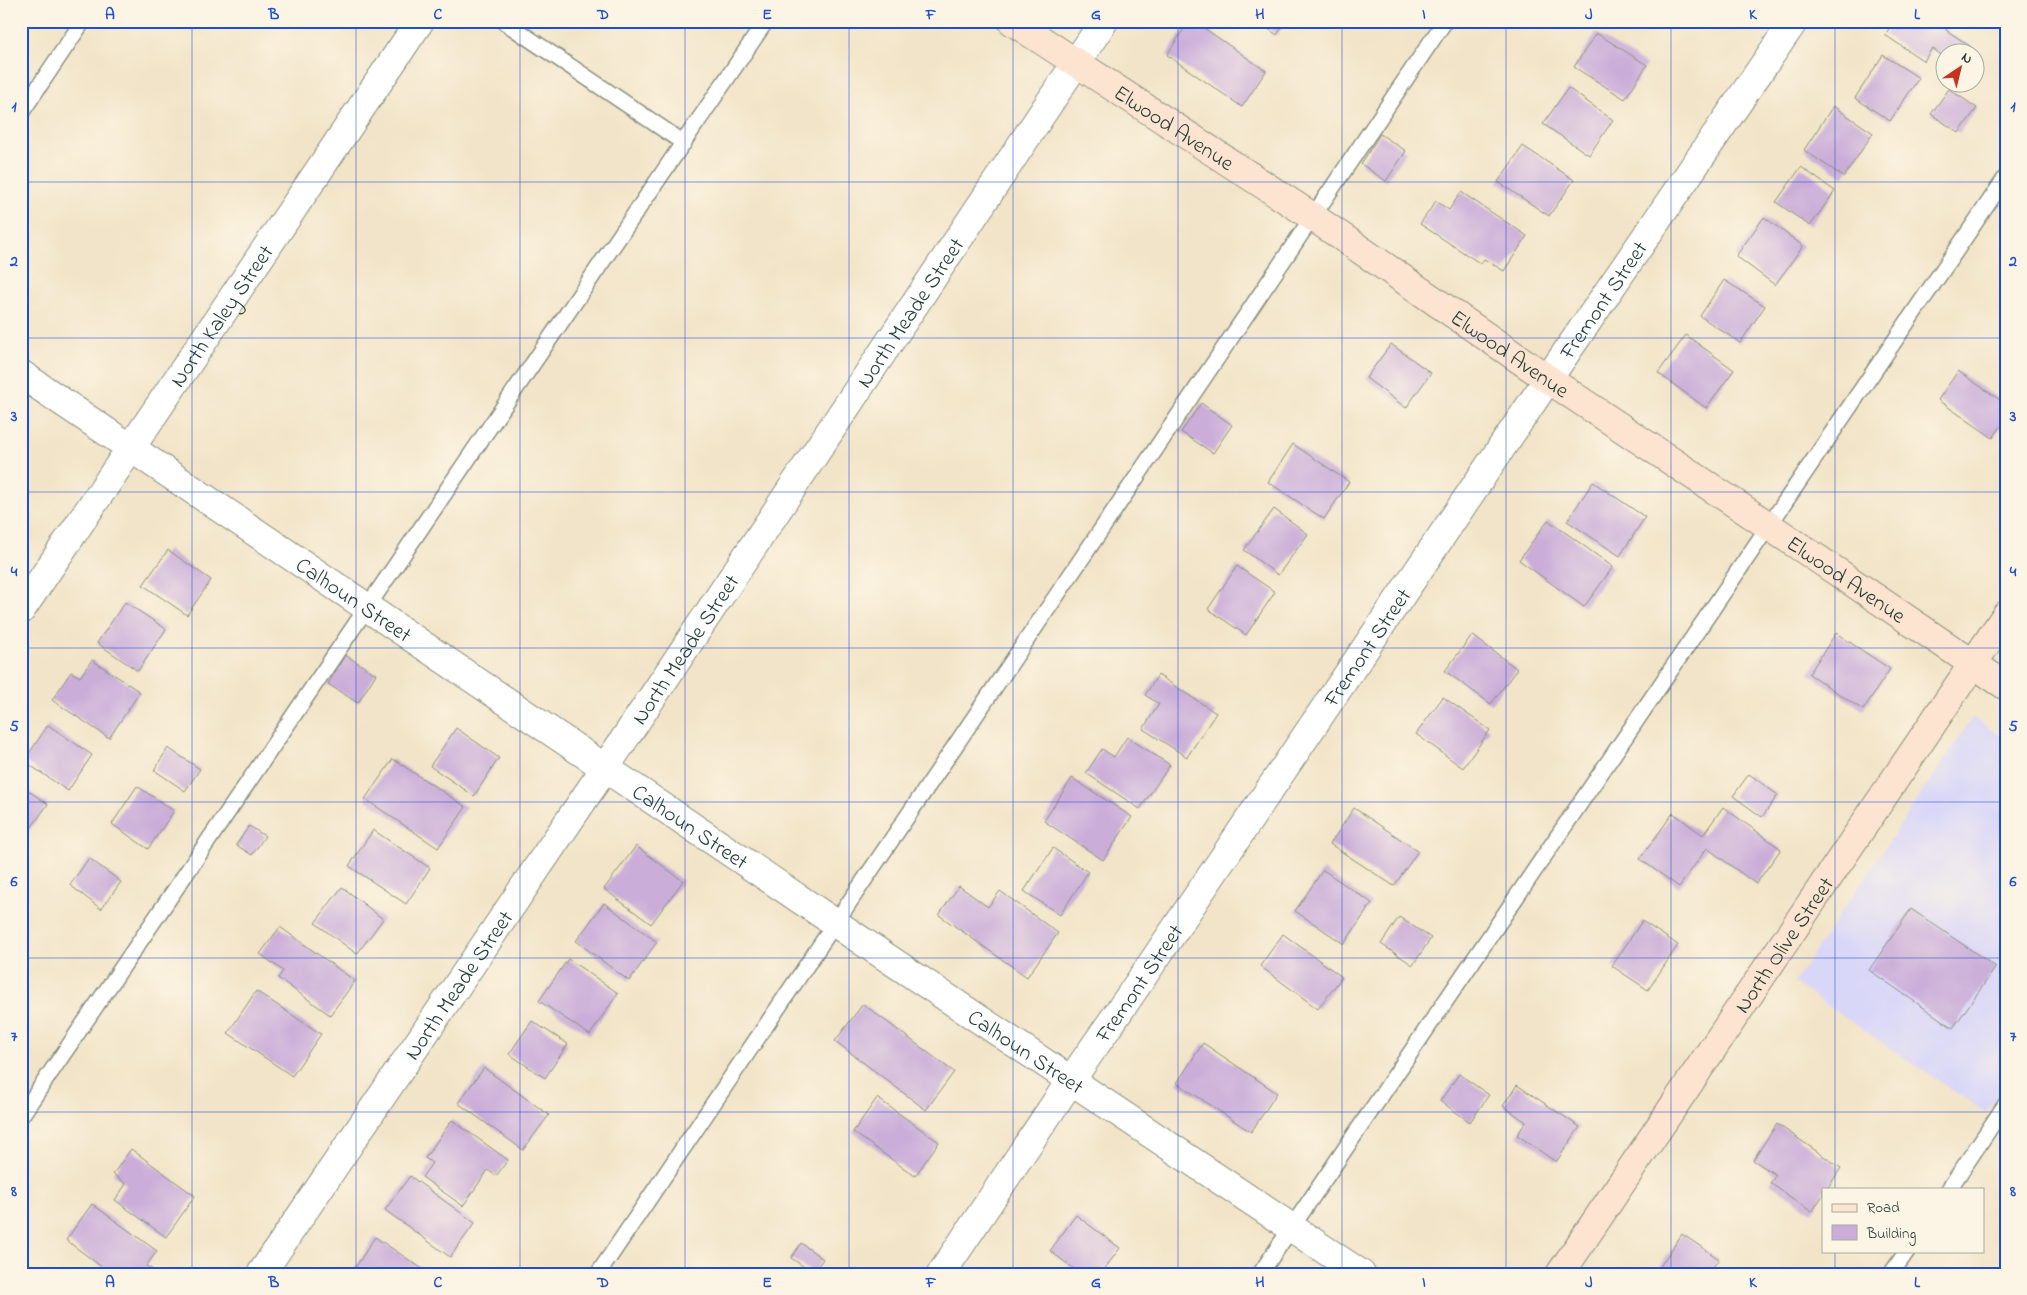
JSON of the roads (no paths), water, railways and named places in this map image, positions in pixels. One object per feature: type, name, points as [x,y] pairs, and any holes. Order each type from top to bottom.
[{"type":"street","name":"North Kaley Street","points":[[21,610],[420,21]]},
{"type":"street","name":"Elwood Avenue","points":[[1012,21],[1313,217],[1548,379],[2006,686]]},
{"type":"street","name":"North Meade Street","points":[[261,1274],[605,768],[1104,21]]},
{"type":"street","name":"Fremont Street","points":[[941,1274],[1070,1080],[1140,981],[1548,379],[1794,21]]},
{"type":"street","name":"Calhoun Street","points":[[21,374],[835,923],[1361,1274]]},
{"type":"street","name":"North Olive Street","points":[[1560,1274],[2006,615]]},
{"type":"lane","points":[[21,113],[83,21]]},
{"type":"lane","points":[[503,21],[684,143]]},
{"type":"lane","points":[[21,1116],[766,21]]},
{"type":"lane","points":[[598,1274],[1445,21]]},
{"type":"lane","points":[[1260,1274],[2006,177]]},
{"type":"lane","points":[[1950,1188],[2006,1104]]},
{"type":"lane","points":[[1891,1274],[1905,1252]]}]
